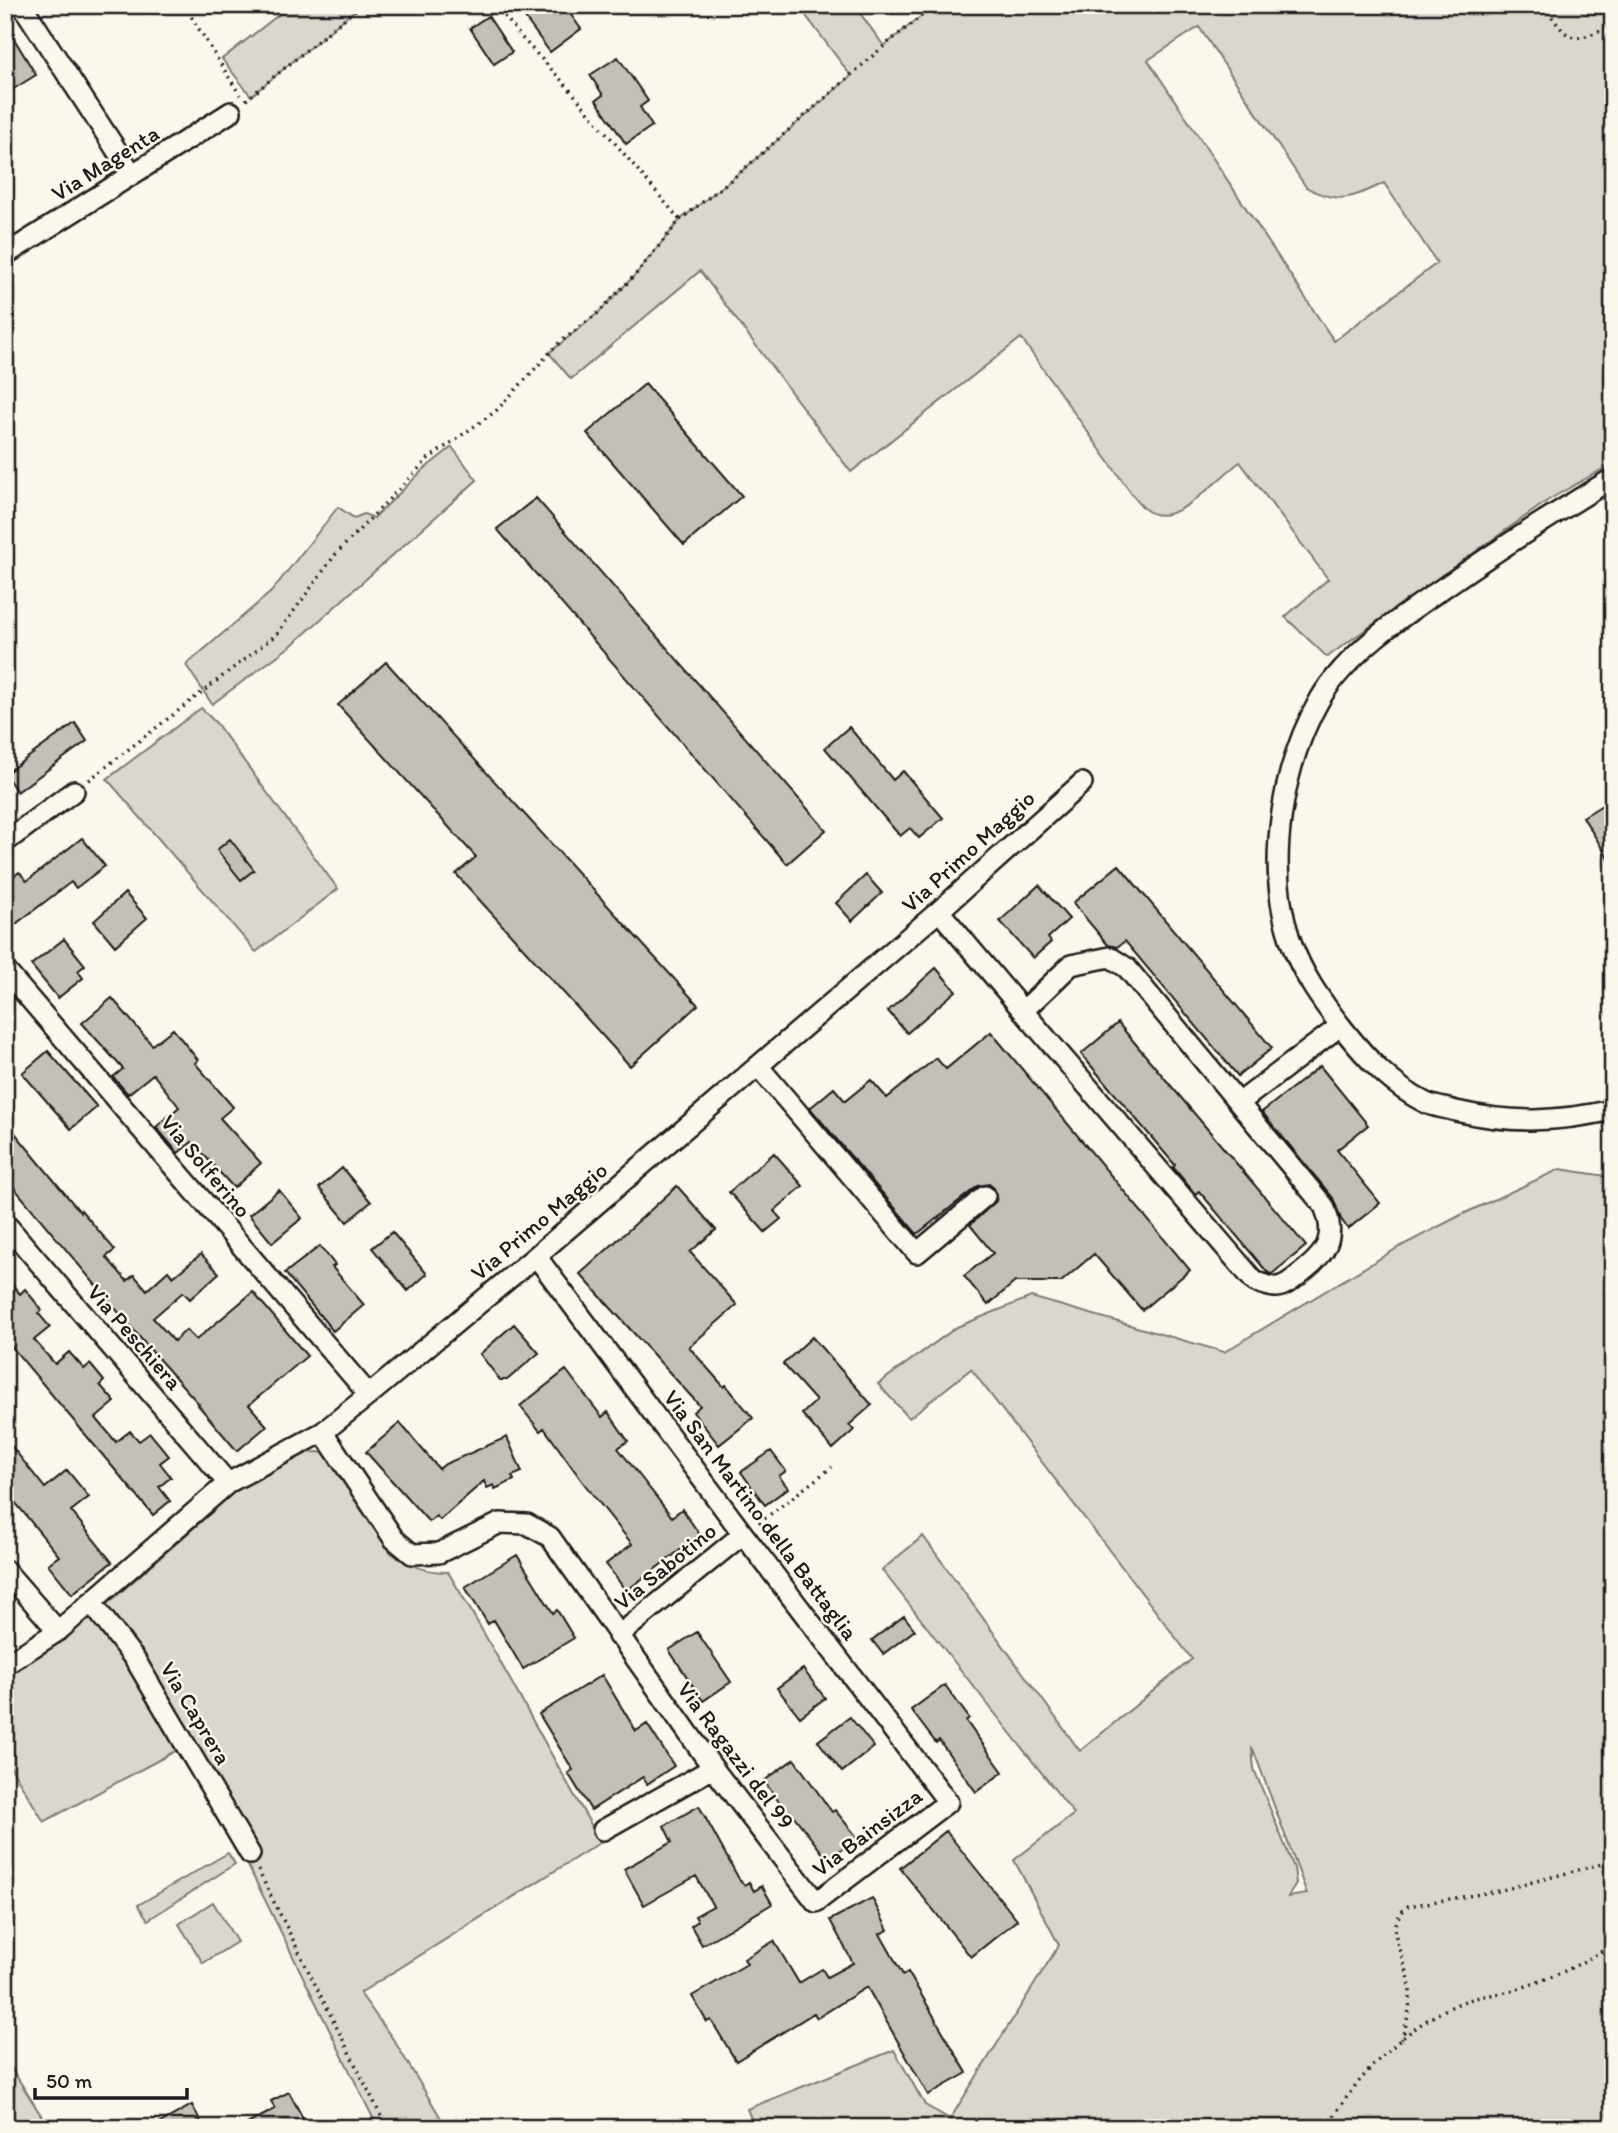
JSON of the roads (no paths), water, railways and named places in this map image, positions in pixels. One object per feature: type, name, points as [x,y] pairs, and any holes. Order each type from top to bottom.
[{"type":"street","points":[[22,5],[132,174]]},
{"type":"street","name":"Via Magenta","points":[[5,255],[231,112]]},
{"type":"street","points":[[1613,478],[1523,532],[1390,624],[1351,661],[1321,697],[1301,737],[1287,779],[1279,846],[1281,898],[1290,939],[1311,985],[1363,1055],[1394,1084],[1428,1104],[1512,1121],[1574,1118],[1613,1110]]},
{"type":"street","name":"Via Primo Maggio","points":[[5,1665],[58,1631],[228,1483],[323,1432],[369,1395],[536,1256],[939,911],[1082,783]]},
{"type":"street","points":[[5,842],[74,791]]},
{"type":"street","points":[[939,911],[1023,1011],[1255,1282],[1276,1288],[1289,1282],[1314,1263],[1328,1243],[1331,1222],[1324,1206],[1127,968],[1110,957],[1071,965],[1023,1011]]},
{"type":"street","name":"Via Solferino","points":[[5,970],[369,1395]]},
{"type":"street","points":[[1239,1103],[1340,1026]]},
{"type":"street","points":[[758,1066],[917,1253],[985,1196]]},
{"type":"street","name":"Via Peschiera","points":[[5,1223],[228,1483]]},
{"type":"street","name":"Via San Martino della Battaglia","points":[[536,1256],[743,1534],[948,1802]]},
{"type":"street","name":"Via Ragazzi del 99","points":[[323,1432],[394,1539],[412,1554],[439,1553],[500,1523],[527,1524],[550,1537],[713,1768],[816,1902]]},
{"type":"street","name":"Via Sabotino","points":[[618,1636],[743,1534]]},
{"type":"street","points":[[5,1570],[58,1631]]},
{"type":"street","name":"Via Caprera","points":[[91,1601],[136,1661],[250,1854]]},
{"type":"street","points":[[603,1830],[713,1768]]},
{"type":"street","name":"Via Bainsizza","points":[[816,1902],[948,1802]]}]
